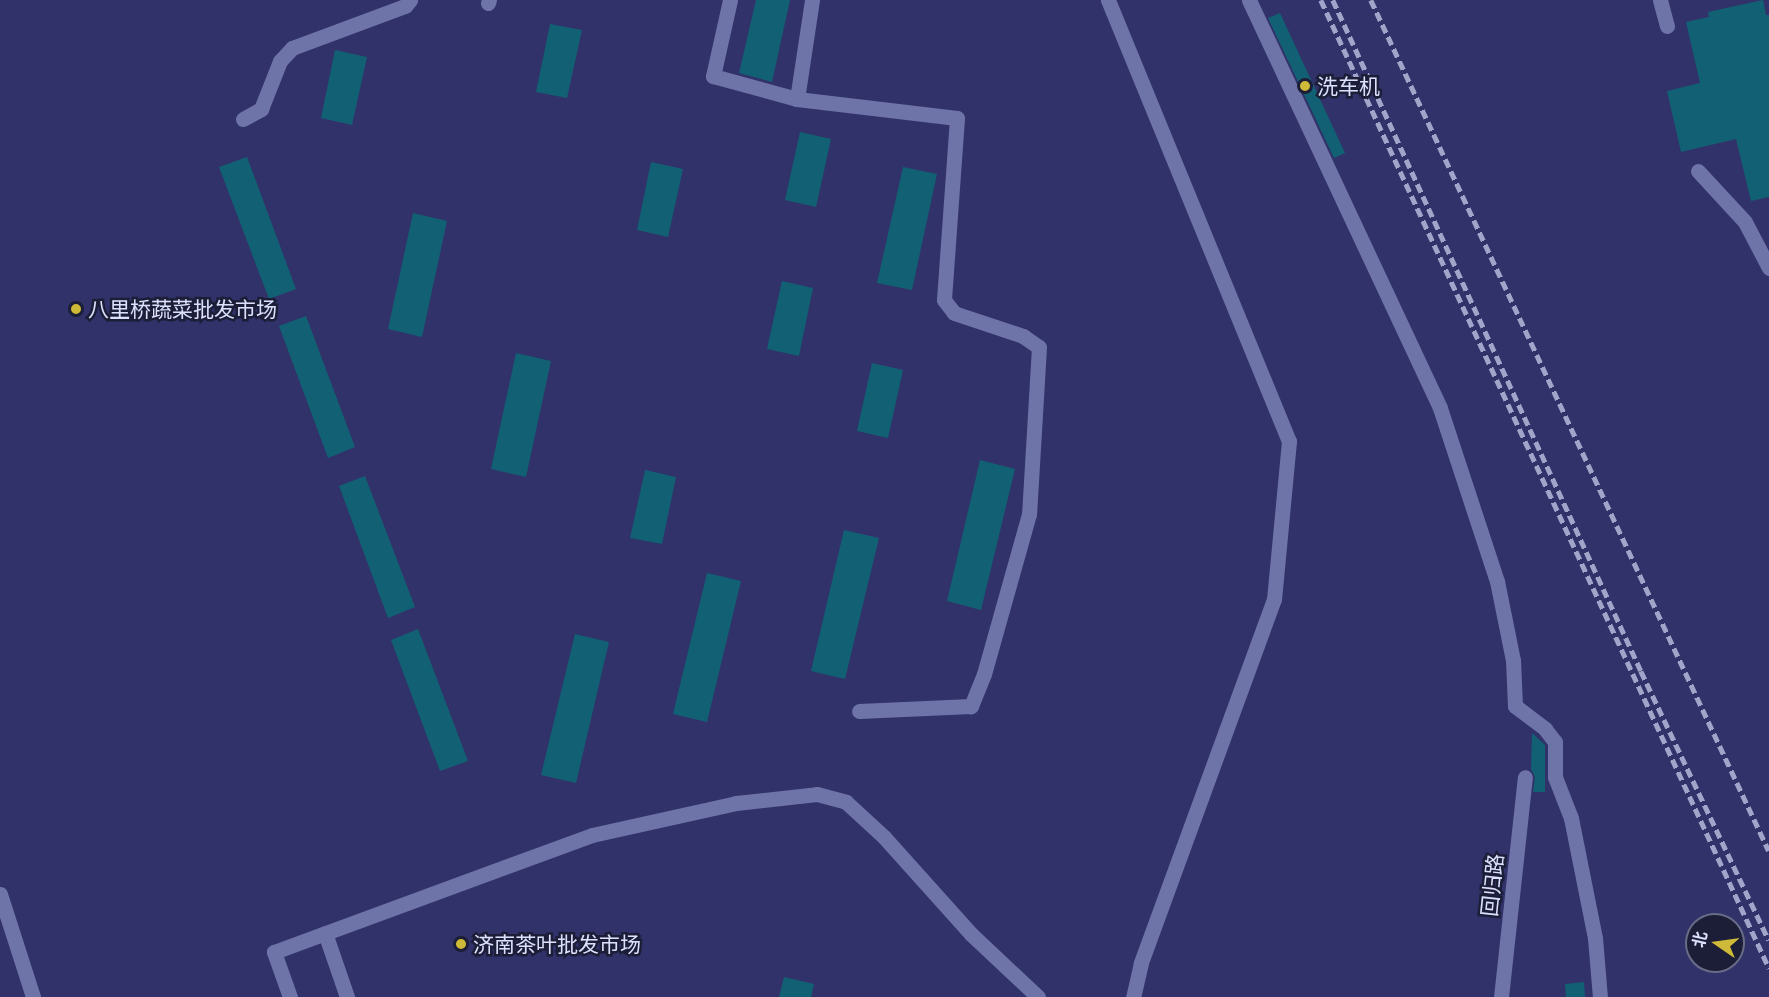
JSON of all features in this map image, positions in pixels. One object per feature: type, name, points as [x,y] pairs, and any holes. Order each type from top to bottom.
[{"type":"street","points":[[243,119],[261,109],[280,61],[292,48],[405,6],[410,0]]},
{"type":"street","points":[[730,0],[713,76],[797,99],[957,118],[944,300],[954,313],[1023,336],[1039,347],[1029,514],[984,674],[970,706],[859,711]]},
{"type":"street","points":[[797,99],[812,0]]},
{"type":"street","points":[[1108,0],[1289,441],[1274,599],[1141,963],[1133,997]]},
{"type":"street","points":[[1249,0],[1440,408],[1497,581],[1513,660],[1515,706],[1545,729],[1555,742],[1555,777],[1570,818],[1595,938],[1600,997]]},
{"type":"street","points":[[1660,0],[1667,26]]},
{"type":"street","points":[[1698,171],[1745,222],[1769,268]]},
{"type":"street","name":"回归路","points":[[1501,997],[1526,777]]},
{"type":"street","points":[[290,997],[274,952],[592,835],[736,804],[818,794],[846,802],[884,837],[971,934],[1038,997]]},
{"type":"street","points":[[0,894],[33,997]]},
{"type":"street","points":[[325,933],[347,997]]},
{"type":"building","points":[[756,0],[790,0],[772,82],[739,73]]},
{"type":"building","points":[[1763,0],[1766,15],[1769,15],[1769,197],[1751,201],[1736,139],[1681,152],[1667,91],[1700,83],[1686,22],[1709,17],[1708,12]]},
{"type":"building","name":"洗车机","points":[[1280,13],[1345,153],[1334,158],[1268,18]]},
{"type":"building","points":[[550,24],[582,30],[567,98],[536,92]]},
{"type":"building","points":[[335,50],[367,57],[352,125],[321,118]]},
{"type":"building","points":[[800,132],[831,139],[816,207],[785,200]]},
{"type":"building","points":[[247,157],[296,289],[269,299],[219,167]]},
{"type":"building","points":[[651,162],[683,169],[668,237],[637,230]]},
{"type":"building","points":[[903,167],[937,174],[912,290],[877,283]]},
{"type":"building","points":[[413,213],[447,221],[422,337],[388,329]]},
{"type":"building","points":[[782,281],[813,288],[799,356],[767,349]]},
{"type":"building","points":[[306,316],[355,447],[328,458],[279,326]]},
{"type":"building","points":[[516,353],[551,361],[526,477],[491,469]]},
{"type":"building","points":[[872,363],[903,370],[888,438],[857,431]]},
{"type":"building","points":[[980,460],[1015,469],[981,610],[947,601]]},
{"type":"building","points":[[645,470],[676,477],[662,544],[630,538]]},
{"type":"building","points":[[365,476],[415,607],[388,618],[339,486]]},
{"type":"building","points":[[844,530],[879,538],[845,679],[811,671]]},
{"type":"building","points":[[707,573],[741,581],[707,722],[673,714]]},
{"type":"building","points":[[418,629],[468,761],[440,771],[391,640]]},
{"type":"building","points":[[575,634],[609,642],[576,783],[541,775]]},
{"type":"building","points":[[1532,733],[1545,745],[1545,792],[1533,792],[1535,777],[1531,769]]},
{"type":"building","points":[[784,977],[814,984],[811,997],[779,997]]},
{"type":"building","points":[[1584,982],[1585,997],[1566,997],[1565,984]]},
{"type":"railway","points":[[1321,0],[1769,968]]},
{"type":"railway","points":[[1333,0],[1641,671],[1769,940]]},
{"type":"railway","points":[[1371,0],[1769,851]]},
{"type":"place","name":"洗车机","points":[[1305,86]]},
{"type":"place","name":"八里桥蔬菜批发市场","points":[[76,309]]},
{"type":"place","name":"济南茶叶批发市场","points":[[461,944]]}]
